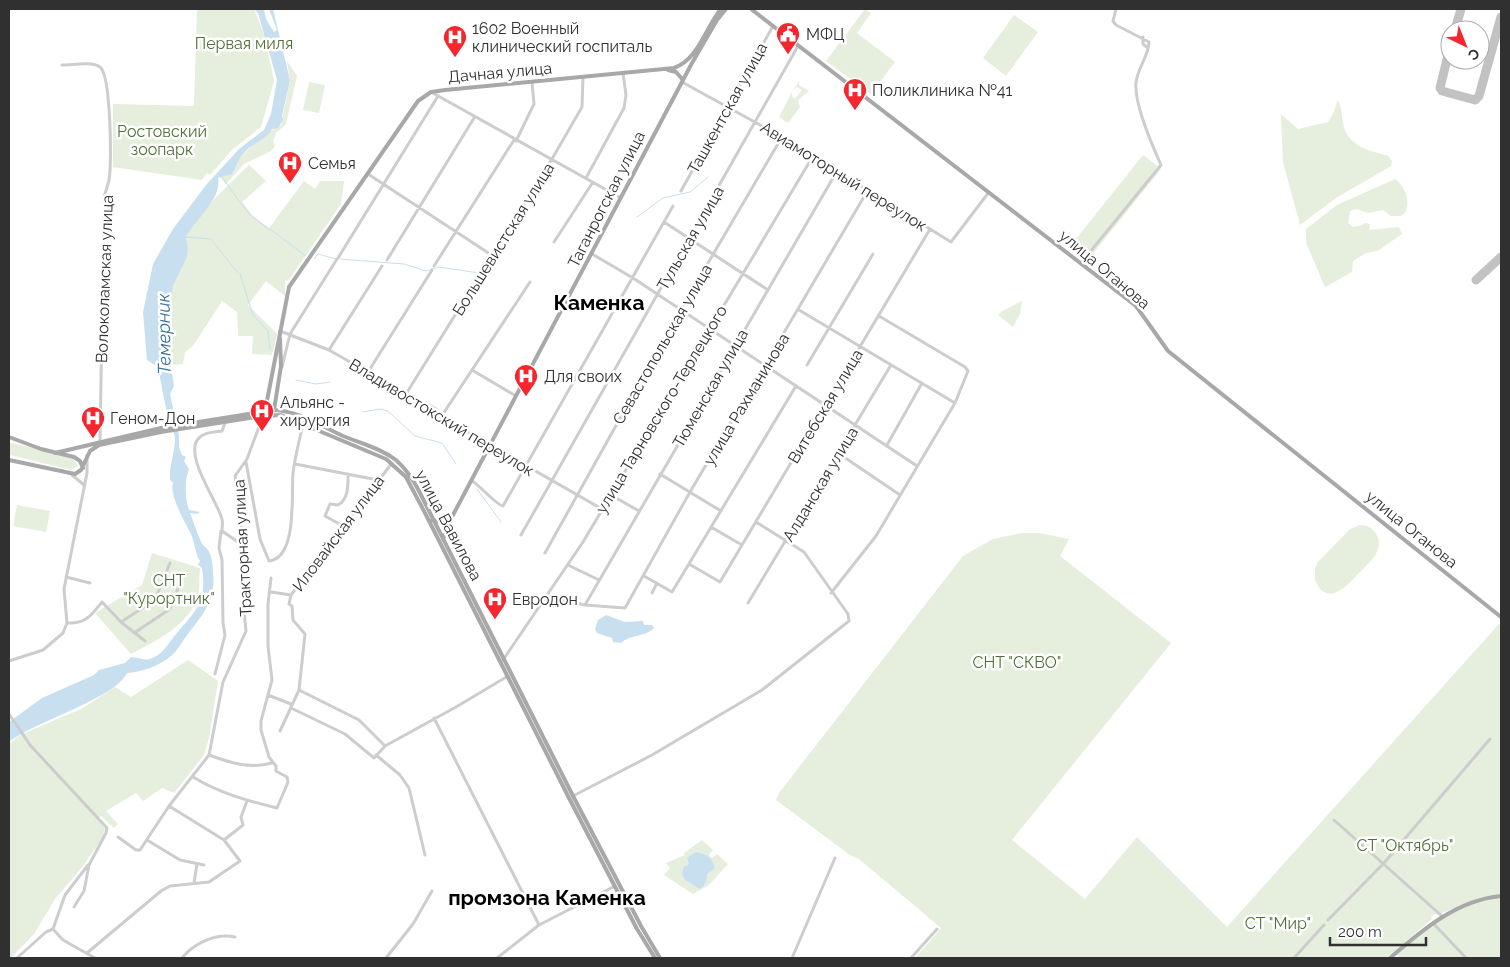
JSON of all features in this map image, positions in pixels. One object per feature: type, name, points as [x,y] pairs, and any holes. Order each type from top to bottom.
[{"type":"main road","name":"Дачная улица","points":[[273,415],[279,375],[280,331],[288,292],[295,278],[418,101],[431,92],[668,70],[680,66],[693,54],[721,9]]},
{"type":"main road","name":"Таганрогская улица","points":[[443,539],[453,515],[682,81],[717,20],[726,9]]},
{"type":"main road","name":"улица Оганова","points":[[751,9],[1136,306],[1168,351],[1186,367],[1501,617]]},
{"type":"main road","points":[[668,70],[676,72],[682,81]]},
{"type":"main road","points":[[263,416],[280,331]]},
{"type":"main road","points":[[271,374],[276,389]]},
{"type":"main road","name":"улица Вавилова","points":[[195,425],[265,410],[288,412],[388,455],[409,475],[434,521],[509,675],[618,885],[660,958]]},
{"type":"main road","name":"улица Вавилова","points":[[195,425],[281,415],[373,452],[392,463],[406,477],[502,660]]},
{"type":"main road","points":[[55,453],[161,430],[195,425]]},
{"type":"main road","points":[[10,439],[78,458],[82,468]]},
{"type":"main road","points":[[10,459],[72,474],[77,473],[82,468],[93,447],[98,443]]},
{"type":"main road","points":[[428,519],[434,521],[446,520],[453,515]]},
{"type":"main road","name":"улица Вавилова","points":[[509,675],[655,958]]},
{"type":"main road","points":[[1390,958],[1443,917],[1480,899],[1501,896]]},
{"type":"street","points":[[1081,263],[1161,165],[1147,134],[1136,90],[1138,73],[1148,48],[1143,44],[1143,37],[1116,25],[1113,21],[1116,9]]},
{"type":"street","name":"Ташкентская улица","points":[[681,191],[773,26]]},
{"type":"street","name":"Тульская улица","points":[[521,535],[757,122],[798,46]]},
{"type":"street","name":"Волоколамская улица","points":[[62,65],[93,65],[100,68],[104,73],[110,108],[109,180],[104,198],[98,443]]},
{"type":"street","points":[[586,178],[624,108],[626,95],[623,73]]},
{"type":"street","name":"Большевистская улица","points":[[406,394],[493,256],[582,107],[584,77]]},
{"type":"street","name":"Авиамоторный переулок","points":[[682,81],[782,137],[950,242],[989,192]]},
{"type":"street","points":[[368,372],[515,140],[534,104],[532,82]]},
{"type":"street","points":[[431,92],[474,118],[552,159],[621,199]]},
{"type":"street","name":"Дачная улица","points":[[279,375],[290,334],[438,96]]},
{"type":"street","points":[[388,260],[474,118]]},
{"type":"street","name":"Севастопольская улица","points":[[545,553],[681,309],[782,137]]},
{"type":"street","name":"улица Тарновского-Терлецкого","points":[[502,660],[568,565],[813,156]]},
{"type":"street","name":"Тюменская улица","points":[[585,605],[837,171]]},
{"type":"street","points":[[368,174],[493,256]]},
{"type":"street","points":[[554,242],[593,182]]},
{"type":"street","name":"улица Рахманинова","points":[[585,605],[625,608],[690,492],[868,190]]},
{"type":"street","points":[[472,481],[488,492],[495,503],[503,506],[673,206]]},
{"type":"street","points":[[664,222],[768,290]]},
{"type":"street","name":"Витебская улица","points":[[689,564],[720,582],[930,229]]},
{"type":"street","points":[[592,254],[633,278],[735,344],[917,466]]},
{"type":"street","points":[[807,365],[873,254]]},
{"type":"street","points":[[330,350],[382,266]]},
{"type":"street","points":[[443,414],[530,282]]},
{"type":"street","points":[[798,310],[955,403]]},
{"type":"street","points":[[831,593],[876,536],[955,403],[968,371],[965,367],[879,316]]},
{"type":"street","name":"Владивостокский переулок","points":[[280,331],[330,350],[443,414],[456,426],[526,467],[602,509]]},
{"type":"street","name":"Алданская улица","points":[[748,603],[891,365]]},
{"type":"street","points":[[472,370],[517,396]]},
{"type":"street","points":[[887,445],[922,383]]},
{"type":"street","points":[[644,576],[672,592],[796,386]]},
{"type":"street","name":"Тракторная улица","points":[[147,840],[169,806],[209,755],[222,682],[246,631],[242,590],[241,514],[235,476],[246,461],[263,416]]},
{"type":"street","points":[[215,674],[225,635],[223,623],[222,560],[219,548],[222,520],[202,478],[195,448],[196,441],[202,435],[222,431],[225,423]]},
{"type":"street","points":[[246,461],[260,539],[269,561],[279,556],[290,537],[295,464],[303,423]]},
{"type":"street","points":[[838,453],[900,495]]},
{"type":"street","points":[[9,661],[43,650],[63,633],[67,623],[64,589],[86,478],[88,455]]},
{"type":"street","name":"Иловайская улица","points":[[280,731],[299,690],[304,634],[293,620],[292,606],[289,604],[291,596],[392,463]]},
{"type":"street","points":[[295,464],[378,480]]},
{"type":"street","points":[[82,468],[86,478]]},
{"type":"street","points":[[72,474],[84,485]]},
{"type":"street","points":[[343,526],[325,516],[330,504],[338,505],[343,501],[349,486],[348,474]]},
{"type":"street","points":[[660,474],[721,511]]},
{"type":"street","points":[[611,495],[639,511]]},
{"type":"street","points":[[573,796],[652,755],[762,690],[849,622],[848,614],[814,568],[812,561],[786,540],[756,522]]},
{"type":"street","points":[[712,527],[742,545]]},
{"type":"street","points":[[222,531],[241,544]]},
{"type":"street","points":[[121,622],[155,600],[170,563]]},
{"type":"street","points":[[568,565],[599,580]]},
{"type":"street","points":[[134,633],[170,608],[184,573]]},
{"type":"street","points":[[66,577],[90,583]]},
{"type":"street","points":[[193,777],[211,788],[277,808],[288,782],[286,777],[276,771],[261,730],[273,671],[268,646],[268,604],[271,592],[271,578]]},
{"type":"street","points":[[652,593],[657,583]]},
{"type":"street","points":[[271,592],[291,596]]},
{"type":"street","points":[[547,597],[585,605]]},
{"type":"street","points":[[67,623],[83,622],[91,617],[102,602],[121,622],[145,641]]},
{"type":"street","points":[[375,757],[385,746],[434,718],[456,708],[509,675]]},
{"type":"street","points":[[299,690],[359,720],[385,746]]},
{"type":"street","points":[[268,695],[345,734],[400,775],[408,788],[426,855]]},
{"type":"street","points":[[9,714],[21,733],[106,828],[106,833],[89,864],[64,895],[53,929],[46,932],[17,958]]},
{"type":"street","points":[[434,718],[539,925]]},
{"type":"street","points":[[1328,920],[1384,863],[1490,739]]},
{"type":"street","points":[[209,755],[252,767],[272,763]]},
{"type":"street","points":[[224,840],[243,825],[241,817],[247,800]]},
{"type":"street","points":[[87,953],[161,890],[170,886],[213,880],[240,861],[224,840],[169,806]]},
{"type":"street","points":[[1334,820],[1443,917]]},
{"type":"street","points":[[118,838],[136,850],[140,850],[147,840],[180,860],[204,865]]},
{"type":"street","points":[[792,958],[835,858]]},
{"type":"street","points":[[74,907],[84,891],[89,864]]},
{"type":"street","points":[[194,883],[197,864]]},
{"type":"street","points":[[497,958],[539,925],[618,885]]},
{"type":"street","points":[[386,958],[413,924],[432,891]]},
{"type":"street","points":[[1433,923],[1466,958]]},
{"type":"street","points":[[1294,958],[1324,925]]},
{"type":"street","points":[[53,929],[58,937],[95,958]]},
{"type":"street","points":[[911,958],[937,929]]},
{"type":"street","points":[[182,958],[188,951],[206,941],[228,935],[236,937]]},
{"type":"green space","name":"Ростовский зоопарк","points":[[197,9],[254,9],[265,37],[274,81],[261,127],[232,150],[210,175],[207,173],[202,180],[113,167],[113,104],[194,106]]},
{"type":"green space","points":[[865,9],[871,13],[857,33],[895,62],[871,94],[826,61]]},
{"type":"green space","points":[[1014,15],[1038,32],[1006,76],[983,58]]},
{"type":"green space","points":[[287,61],[297,76],[286,124],[276,133],[273,141],[275,146],[271,151],[244,164],[226,184],[220,177],[257,141],[281,125],[290,80]]},
{"type":"green space","points":[[799,81],[799,85],[809,91],[798,100],[800,107],[788,123],[779,117],[792,92],[792,96],[795,99],[802,90],[797,87],[793,91]]},
{"type":"green space","points":[[309,82],[325,85],[319,113],[303,110]]},
{"type":"green space","points":[[1338,100],[1344,127],[1351,140],[1362,148],[1388,156],[1392,161],[1391,166],[1336,198],[1300,225],[1283,162],[1281,114],[1298,129],[1328,122]]},
{"type":"green space","points":[[1143,155],[1161,169],[1087,261],[1068,249]]},
{"type":"green space","points":[[249,165],[266,181],[242,202],[253,216],[269,228],[304,181],[315,189],[320,181],[344,181],[341,204],[289,280],[285,281],[285,296],[266,281],[248,305],[277,334],[272,355],[252,354],[253,336],[238,336],[237,312],[222,301],[193,346],[185,352],[183,364],[171,365],[169,305],[173,286],[187,257],[186,237],[194,222],[217,196]]},
{"type":"green space","points":[[1395,179],[1402,186],[1406,194],[1407,208],[1405,213],[1401,216],[1391,216],[1383,210],[1368,213],[1357,209],[1350,211],[1348,223],[1353,227],[1365,223],[1370,224],[1369,230],[1399,227],[1402,234],[1379,250],[1364,254],[1353,261],[1352,272],[1325,287],[1306,243],[1306,229],[1337,205]]},
{"type":"green space","points":[[1022,301],[1020,314],[1013,327],[998,315],[1002,311]]},
{"type":"green space","points":[[9,443],[73,459],[78,466],[71,470],[10,455]]},
{"type":"green space","points":[[17,505],[50,511],[46,532],[13,526]]},
{"type":"green space","points":[[1360,525],[1370,527],[1375,532],[1379,540],[1378,550],[1349,584],[1337,592],[1325,593],[1315,580],[1315,568],[1318,562],[1350,529]]},
{"type":"green space","name":"СНТ \"СКВО\"","points":[[1022,533],[1039,533],[1069,539],[1060,556],[1171,643],[1012,840],[1085,899],[1137,837],[1227,927],[1499,624],[1501,625],[1501,895],[1479,898],[1431,916],[1432,919],[1386,958],[915,958],[941,928],[859,859],[850,855],[776,800],[779,793],[963,556],[993,539]]},
{"type":"green space","name":"СНТ \"Курортник\"","points":[[152,553],[200,568],[198,595],[188,615],[171,631],[131,654],[95,613],[142,585]]},
{"type":"green space","points":[[188,660],[218,681],[209,738],[204,755],[174,793],[162,788],[143,801],[136,793],[106,811],[118,824],[114,828],[101,816],[98,819],[105,829],[103,837],[83,866],[55,899],[34,934],[9,958],[9,744],[20,735],[81,709],[115,687],[131,697]]},
{"type":"green space","points":[[702,840],[713,850],[709,855],[712,858],[717,854],[728,864],[709,885],[693,894],[664,875],[670,868],[666,863],[685,855],[684,853]]},
{"type":"green space","points":[[1501,897],[1501,958],[1400,958],[1396,953],[1421,933],[1457,910],[1485,900]]},
{"type":"water","name":"Темерник","points":[[254,9],[264,9],[266,19],[274,32],[277,30],[269,9],[273,9],[290,80],[282,116],[283,120],[278,128],[272,129],[266,136],[247,150],[240,158],[232,174],[218,178],[218,186],[212,201],[186,237],[187,257],[173,286],[168,320],[169,351],[174,386],[170,394],[179,436],[179,447],[182,455],[186,457],[184,461],[189,469],[186,495],[189,510],[200,512],[197,514],[190,513],[201,542],[209,552],[212,561],[213,583],[210,599],[199,620],[167,659],[151,668],[127,673],[120,682],[107,692],[36,726],[9,742],[9,722],[42,698],[94,675],[99,670],[125,663],[131,657],[148,659],[159,655],[190,618],[202,597],[202,568],[198,565],[200,561],[192,537],[175,501],[172,488],[173,483],[170,480],[175,437],[168,417],[158,367],[147,360],[143,312],[153,264],[173,229],[206,185],[239,149],[264,130],[271,114],[277,80],[258,13]]},
{"type":"water","points":[[606,615],[625,622],[643,621],[644,625],[652,625],[654,628],[621,643],[613,642],[612,638],[597,633],[595,629],[598,620]]},
{"type":"water","points":[[696,852],[708,857],[713,862],[715,868],[707,874],[706,883],[700,889],[685,880],[682,874],[684,866],[688,866],[689,863],[687,858]]},
{"type":"waterway","points":[[222,177],[239,201]]},
{"type":"waterway","points":[[637,217],[663,198],[690,192],[708,177]]},
{"type":"waterway","points":[[240,202],[251,216],[270,230]]},
{"type":"waterway","points":[[271,230],[306,256]]},
{"type":"waterway","points":[[186,237],[211,239],[238,273]]},
{"type":"waterway","points":[[314,259],[318,254],[336,259]]},
{"type":"waterway","points":[[340,259],[404,264],[426,271],[439,267],[479,273]]},
{"type":"waterway","points":[[240,274],[253,315],[267,330]]},
{"type":"waterway","points":[[268,331],[270,349]]},
{"type":"waterway","points":[[296,380],[316,384],[330,382]]},
{"type":"waterway","points":[[363,412],[380,409],[388,411],[415,436],[442,443],[456,464]]},
{"type":"waterway","points":[[477,489],[501,522]]},
{"type":"taxiway","points":[[1458,20],[1461,9]]},
{"type":"taxiway","points":[[1490,56],[1501,17]]},
{"type":"taxiway","points":[[1444,70],[1440,88],[1442,91],[1475,100],[1479,96],[1486,70]]},
{"type":"taxiway","points":[[1476,280],[1501,257]]},
{"type":"place","name":"МФЦ","points":[[788,55]]},
{"type":"place","name":"1602 Военный клинический госпиталь","points":[[455,58]]},
{"type":"place","name":"Поликлиника №41","points":[[855,111]]},
{"type":"place","name":"Семья","points":[[290,184]]},
{"type":"place","name":"Для своих","points":[[526,397]]},
{"type":"place","name":"Альянс - хирургия","points":[[262,432]]},
{"type":"place","name":"Геном-Дон","points":[[93,439]]},
{"type":"place","name":"Евродон","points":[[495,620]]},
{"type":"district","name":"Каменка","points":[[599,303]]},
{"type":"district","name":"промзона Каменка","points":[[547,898]]},
{"type":"park label","name":"Первая миля","points":[[244,43]]},
{"type":"park label","name":"СТ \"Октябрь\"","points":[[1405,845]]},
{"type":"park label","name":"СТ \"Мир\"","points":[[1278,923]]}]
